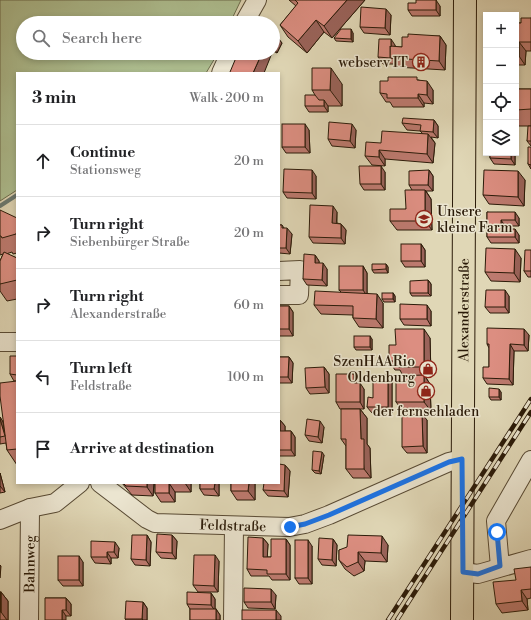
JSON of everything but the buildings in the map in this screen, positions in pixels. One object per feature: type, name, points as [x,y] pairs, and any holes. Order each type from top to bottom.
[{"type":"main road","name":"Alexanderstraße","points":[[462,620],[465,0]]},
{"type":"street","points":[[248,16],[257,0]]},
{"type":"street","points":[[221,72],[227,60]]},
{"type":"street","points":[[280,270],[300,270],[299,295],[280,295]]},
{"type":"street","points":[[0,342],[16,342]]},
{"type":"street","name":"Feldstraße","points":[[101,484],[150,522],[290,527],[305,524],[449,462],[462,459]]},
{"type":"street","points":[[500,566],[496,521],[531,460]]},
{"type":"street","points":[[0,520],[30,508],[55,503],[79,484]]},
{"type":"street","name":"Bahnweg","points":[[29,620],[30,508]]},
{"type":"street","points":[[233,620],[234,526]]},
{"type":"street","points":[[463,572],[478,574],[500,566],[531,559]]},
{"type":"green space","points":[[0,0],[241,0],[233,16],[16,16],[16,60],[214,60],[207,72],[16,72],[16,191],[0,201]]},
{"type":"waterway","points":[[0,206],[16,196]]},
{"type":"railway","points":[[388,620],[531,399]]},
{"type":"railway","points":[[397,620],[531,412]]},
{"type":"place","name":"webserv IT","points":[[421,62]]},
{"type":"place","name":"Unsere kleine Farm","points":[[424,219]]},
{"type":"place","name":"SzenHAARio Oldenburg","points":[[428,369]]},
{"type":"place","name":"der fernsehladen","points":[[426,391]]},
{"type":"route","points":[[290,527],[305,524],[329,515],[449,462],[462,459],[463,572],[478,574],[500,566],[497,532]]}]
